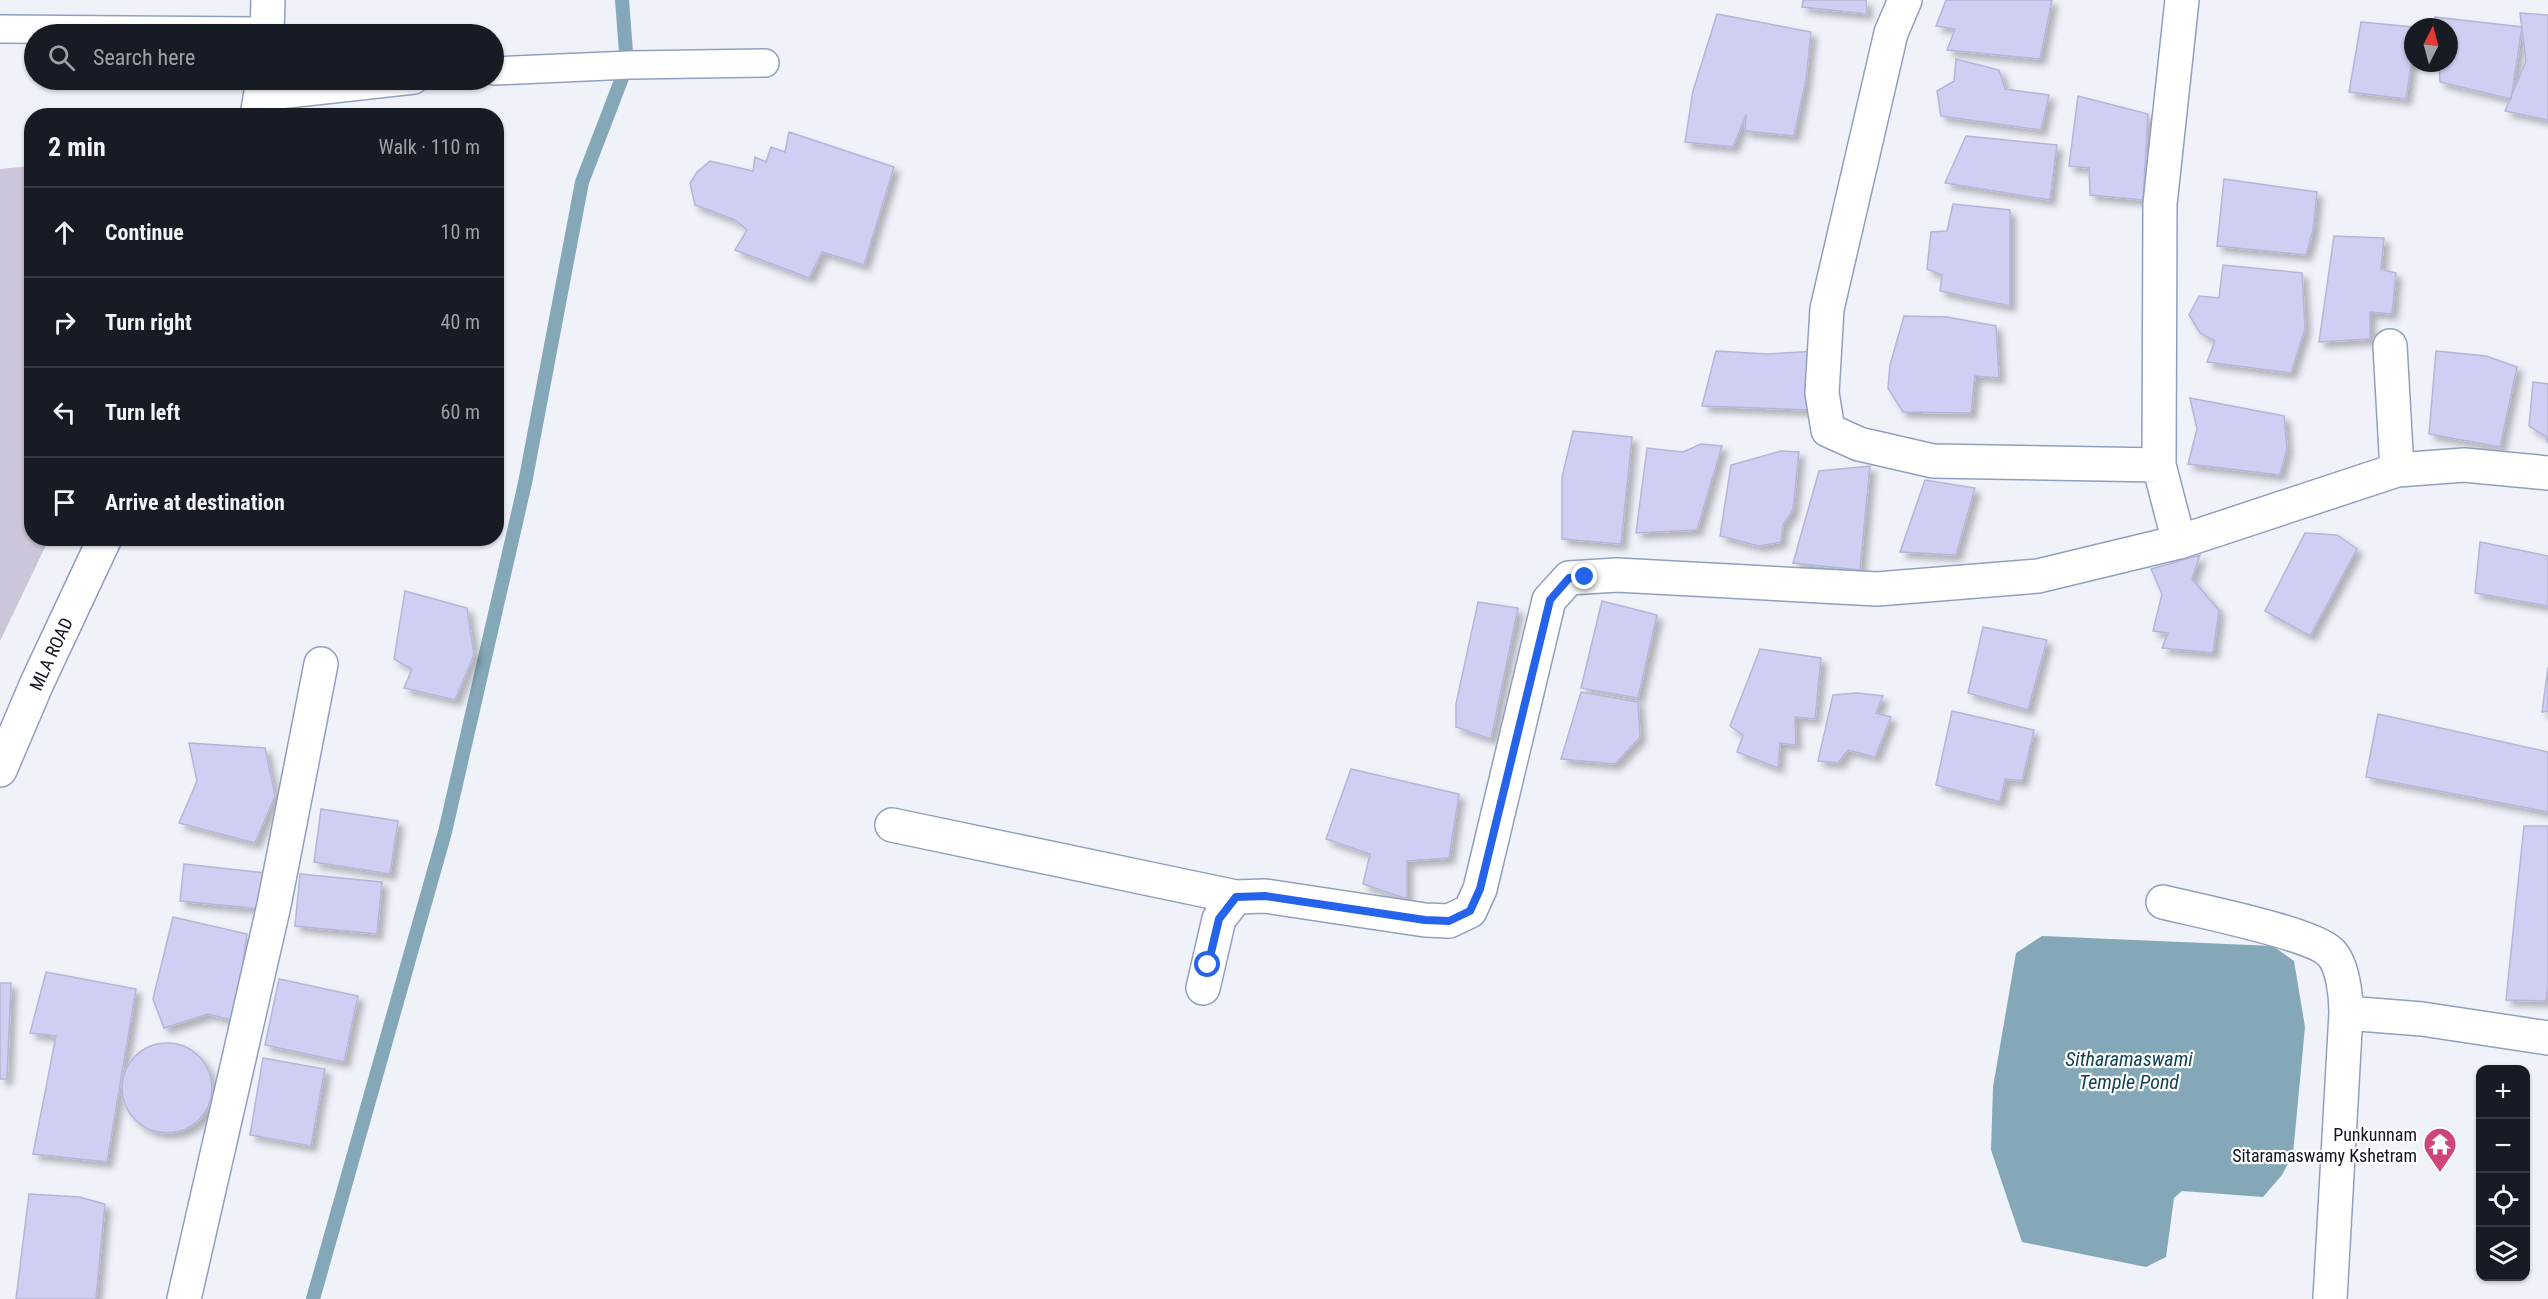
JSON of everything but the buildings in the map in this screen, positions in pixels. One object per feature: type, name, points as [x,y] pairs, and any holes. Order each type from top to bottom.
[{"type":"street","points":[[1905,0],[1891,33],[1827,309],[1822,393],[1828,430],[1859,444],[1933,461],[2159,465]]},
{"type":"street","points":[[2179,542],[2159,465],[2160,204],[2182,0]]},
{"type":"street","points":[[2390,346],[2397,470]]},
{"type":"street","points":[[892,825],[1236,897],[1265,896],[1425,920],[1449,921],[1470,911],[1480,889],[1550,600],[1569,578],[1617,575],[1877,589],[2038,576],[2179,542],[2397,470],[2464,465],[2548,473]]},
{"type":"street","name":"MLA ROAD","points":[[0,770],[101,546]]},
{"type":"street","points":[[184,1299],[274,905],[321,664]]},
{"type":"street","points":[[1203,988],[1219,919],[1236,897]]},
{"type":"street","points":[[2163,902],[2304,938],[2331,952],[2345,985],[2346,1013],[2330,1299]]},
{"type":"street","points":[[2346,1013],[2422,1018],[2548,1038]]},
{"type":"lane","points":[[191,24],[267,22]]},
{"type":"lane","points":[[0,29],[24,28]]},
{"type":"lane","points":[[504,70],[765,63]]},
{"type":"lane","points":[[261,97],[324,90]]},
{"type":"shaded area","points":[[24,167],[24,546],[46,546],[0,641],[0,169]]},
{"type":"water","name":"Sitharamaswami Temple Pond","points":[[2042,936],[2273,946],[2294,961],[2305,1027],[2293,1154],[2282,1175],[2263,1197],[2182,1191],[2174,1198],[2166,1257],[2146,1267],[2022,1242],[1991,1150],[1993,1087],[2016,953]]},
{"type":"waterway","points":[[313,1299],[445,832],[525,483],[582,182],[627,65],[622,0]]},
{"type":"place","name":"Punkunnam Sitaramaswamy Kshetram","points":[[2440,1173]]},
{"type":"route","points":[[1208,965],[1219,919],[1236,897],[1265,896],[1425,920],[1449,921],[1470,911],[1480,889],[1550,600],[1569,578],[1585,577]]}]
